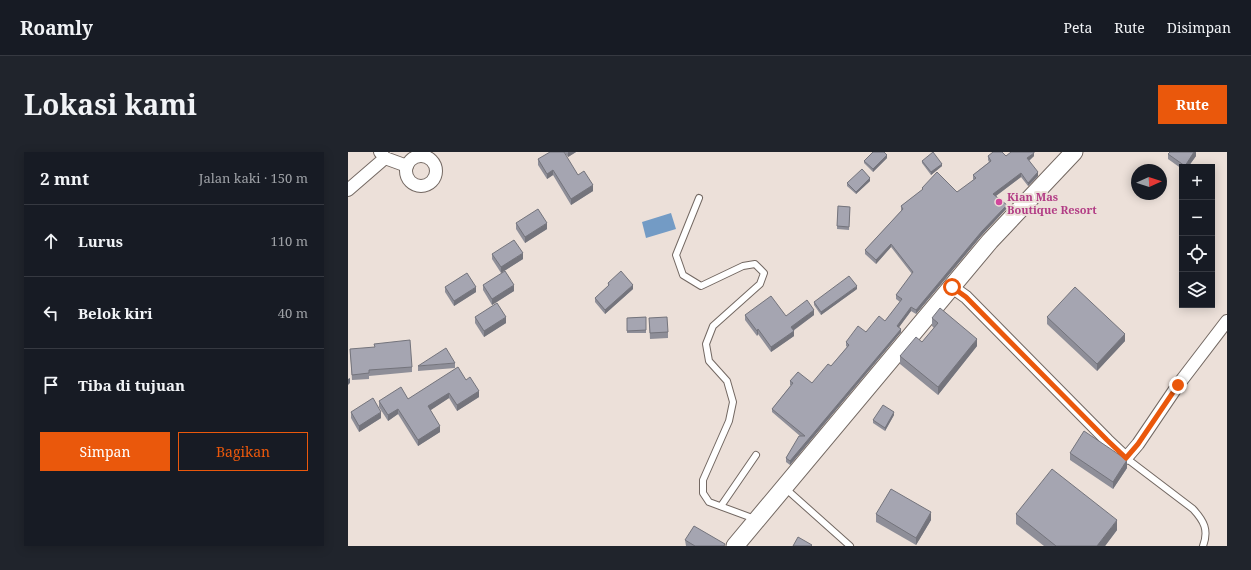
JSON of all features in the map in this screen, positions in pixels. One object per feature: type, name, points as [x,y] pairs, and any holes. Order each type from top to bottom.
[{"type":"street","points":[[735,546],[990,241],[1074,152]]},
{"type":"street","points":[[348,190],[382,155],[407,166]]},
{"type":"street","points":[[952,287],[966,297],[1126,458],[1138,444],[1178,385],[1227,321]]},
{"type":"lane","points":[[699,198],[676,255],[683,275],[701,286],[743,266],[755,264],[764,273],[760,284],[713,326],[706,344],[709,361],[727,381],[733,402],[729,421],[703,480],[703,494],[709,502],[757,520]]},
{"type":"lane","points":[[721,506],[756,455]]},
{"type":"lane","points":[[1126,458],[1193,510],[1201,518],[1206,533],[1203,546]]},
{"type":"lane","points":[[784,487],[850,546]]},
{"type":"water","points":[[671,213],[676,229],[646,238],[642,222]]},
{"type":"building","points":[[550,152],[564,152],[578,175],[584,171],[593,185],[571,199],[553,170],[547,174],[538,159]]},
{"type":"building","points":[[873,152],[884,152],[887,155],[873,169],[864,161]]},
{"type":"building","points":[[933,152],[942,164],[931,172],[922,161]]},
{"type":"building","points":[[993,152],[1002,152],[1006,156],[1011,152],[1034,152],[1027,158],[1038,172],[1028,183],[1021,173],[993,194],[1007,205],[982,231],[916,310],[911,307],[897,326],[901,329],[790,461],[786,458],[799,436],[805,436],[772,409],[793,383],[790,381],[798,372],[812,383],[828,364],[831,366],[849,345],[846,342],[858,326],[866,332],[879,316],[885,321],[902,299],[896,295],[913,272],[891,244],[876,260],[865,250],[903,209],[901,206],[923,189],[922,188],[937,172],[957,192],[976,178],[973,175],[991,161],[988,156]]},
{"type":"building","points":[[1170,152],[1194,152],[1186,164],[1182,164],[1168,154]]},
{"type":"building","points":[[862,169],[870,178],[856,192],[847,183]]},
{"type":"building","points":[[838,206],[850,207],[849,227],[837,226]]},
{"type":"building","points":[[538,209],[547,223],[525,237],[516,223]]},
{"type":"building","points":[[514,240],[523,253],[501,267],[492,254]]},
{"type":"building","points":[[505,271],[514,285],[492,299],[483,285]]},
{"type":"building","points":[[621,271],[633,285],[605,310],[595,298]]},
{"type":"building","points":[[467,273],[476,287],[454,301],[445,287]]},
{"type":"building","points":[[849,276],[857,286],[821,312],[814,302]]},
{"type":"building","points":[[1075,287],[1125,334],[1097,364],[1047,317]]},
{"type":"building","points":[[771,296],[786,316],[807,300],[814,310],[791,327],[794,331],[771,347],[758,329],[757,331],[745,315]]},
{"type":"building","points":[[497,303],[506,317],[484,331],[475,317]]},
{"type":"building","points":[[940,308],[977,339],[938,387],[900,356],[916,337],[922,342],[938,323],[932,318]]},
{"type":"building","points":[[646,317],[646,330],[627,331],[627,318]]},
{"type":"building","points":[[667,317],[668,332],[650,333],[649,318]]},
{"type":"building","points":[[410,340],[412,367],[369,370],[369,373],[352,375],[350,349],[375,347],[374,344]]},
{"type":"building","points":[[446,348],[455,363],[418,366]]},
{"type":"building","points":[[458,367],[466,380],[470,377],[479,391],[457,405],[449,393],[428,406],[440,426],[418,440],[398,409],[388,415],[379,401],[401,387],[408,399]]},
{"type":"building","points":[[373,398],[381,412],[359,426],[351,412]]},
{"type":"building","points":[[883,405],[894,412],[885,428],[873,420]]},
{"type":"building","points":[[1084,431],[1127,460],[1113,482],[1070,453]]},
{"type":"building","points":[[1052,469],[1117,520],[1097,546],[1056,546],[1016,514]]},
{"type":"building","points":[[891,489],[931,512],[916,538],[876,514]]},
{"type":"building","points":[[694,526],[725,544],[724,546],[695,546],[685,540]]},
{"type":"building","points":[[798,537],[812,545],[793,546]]},
{"type":"place","name":"Kian Mas Boutique Resort","points":[[999,202]]},
{"type":"route","points":[[952,287],[966,297],[1126,458],[1138,444],[1178,385]]}]
